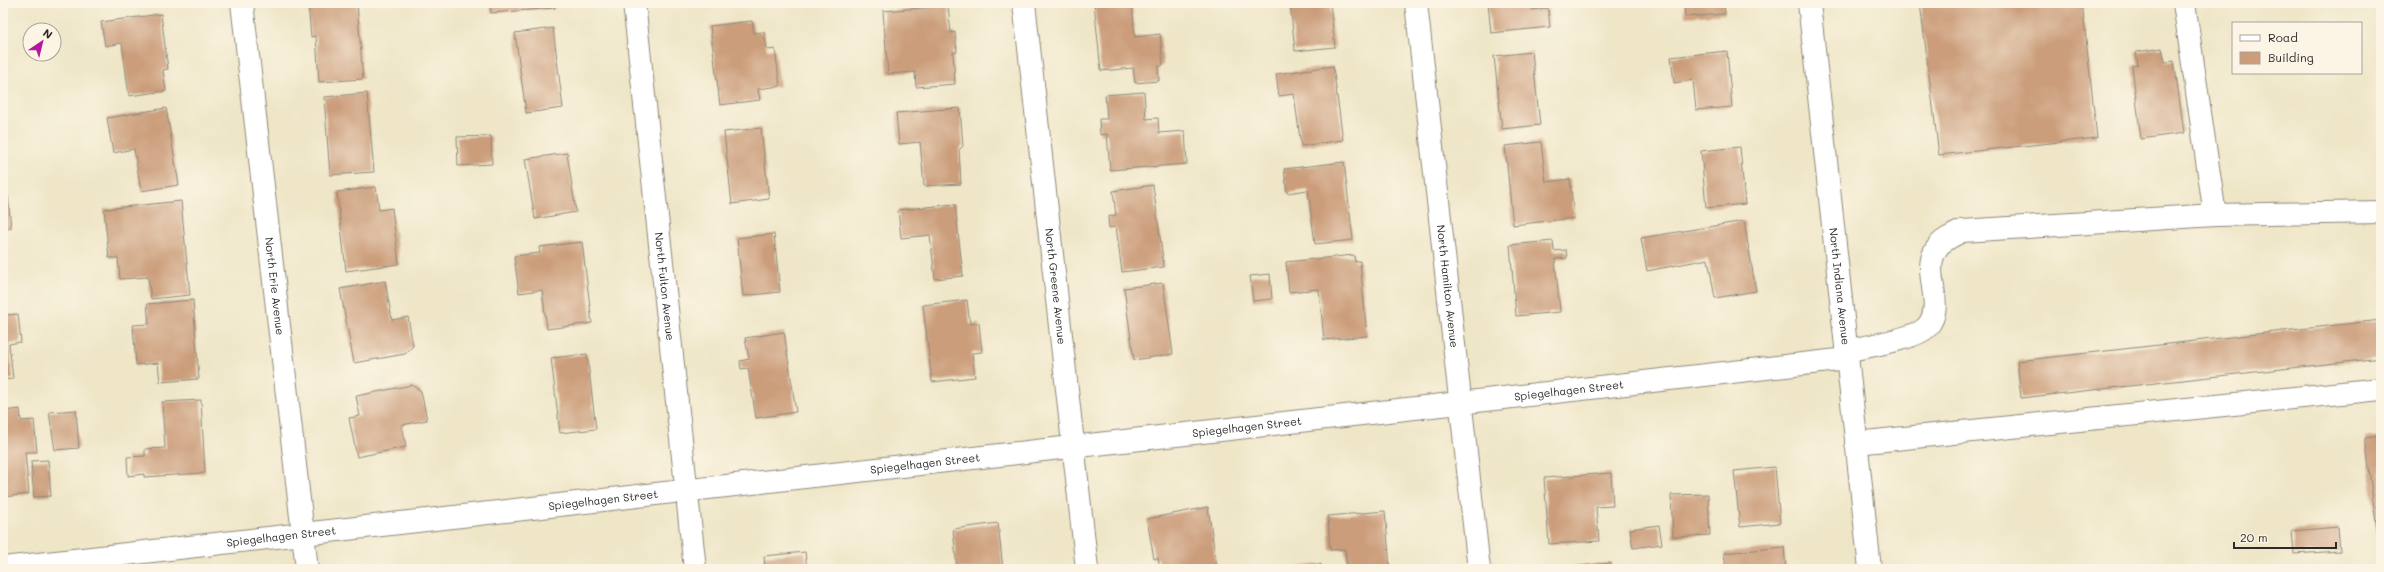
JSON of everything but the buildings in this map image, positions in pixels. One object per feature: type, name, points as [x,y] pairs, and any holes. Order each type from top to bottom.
[{"type":"street","name":"North Erie Avenue","points":[[242,3],[307,569]]},
{"type":"street","name":"North Fulton Avenue","points":[[634,3],[695,569]]},
{"type":"street","name":"North Greene Avenue","points":[[1024,3],[1086,569]]},
{"type":"street","name":"North Hamilton Avenue","points":[[1416,3],[1479,569]]},
{"type":"street","name":"North Indiana Avenue","points":[[1809,3],[1870,569]]},
{"type":"street","points":[[2184,3],[2215,215]]},
{"type":"street","name":"Spiegelhagen Street","points":[[3,568],[1461,403],[1846,355],[1915,335],[1927,327],[1936,311],[1931,267],[1937,248],[1949,237],[1962,231],[2215,215],[2381,212]]},
{"type":"street","points":[[1856,443],[2381,389]]}]
